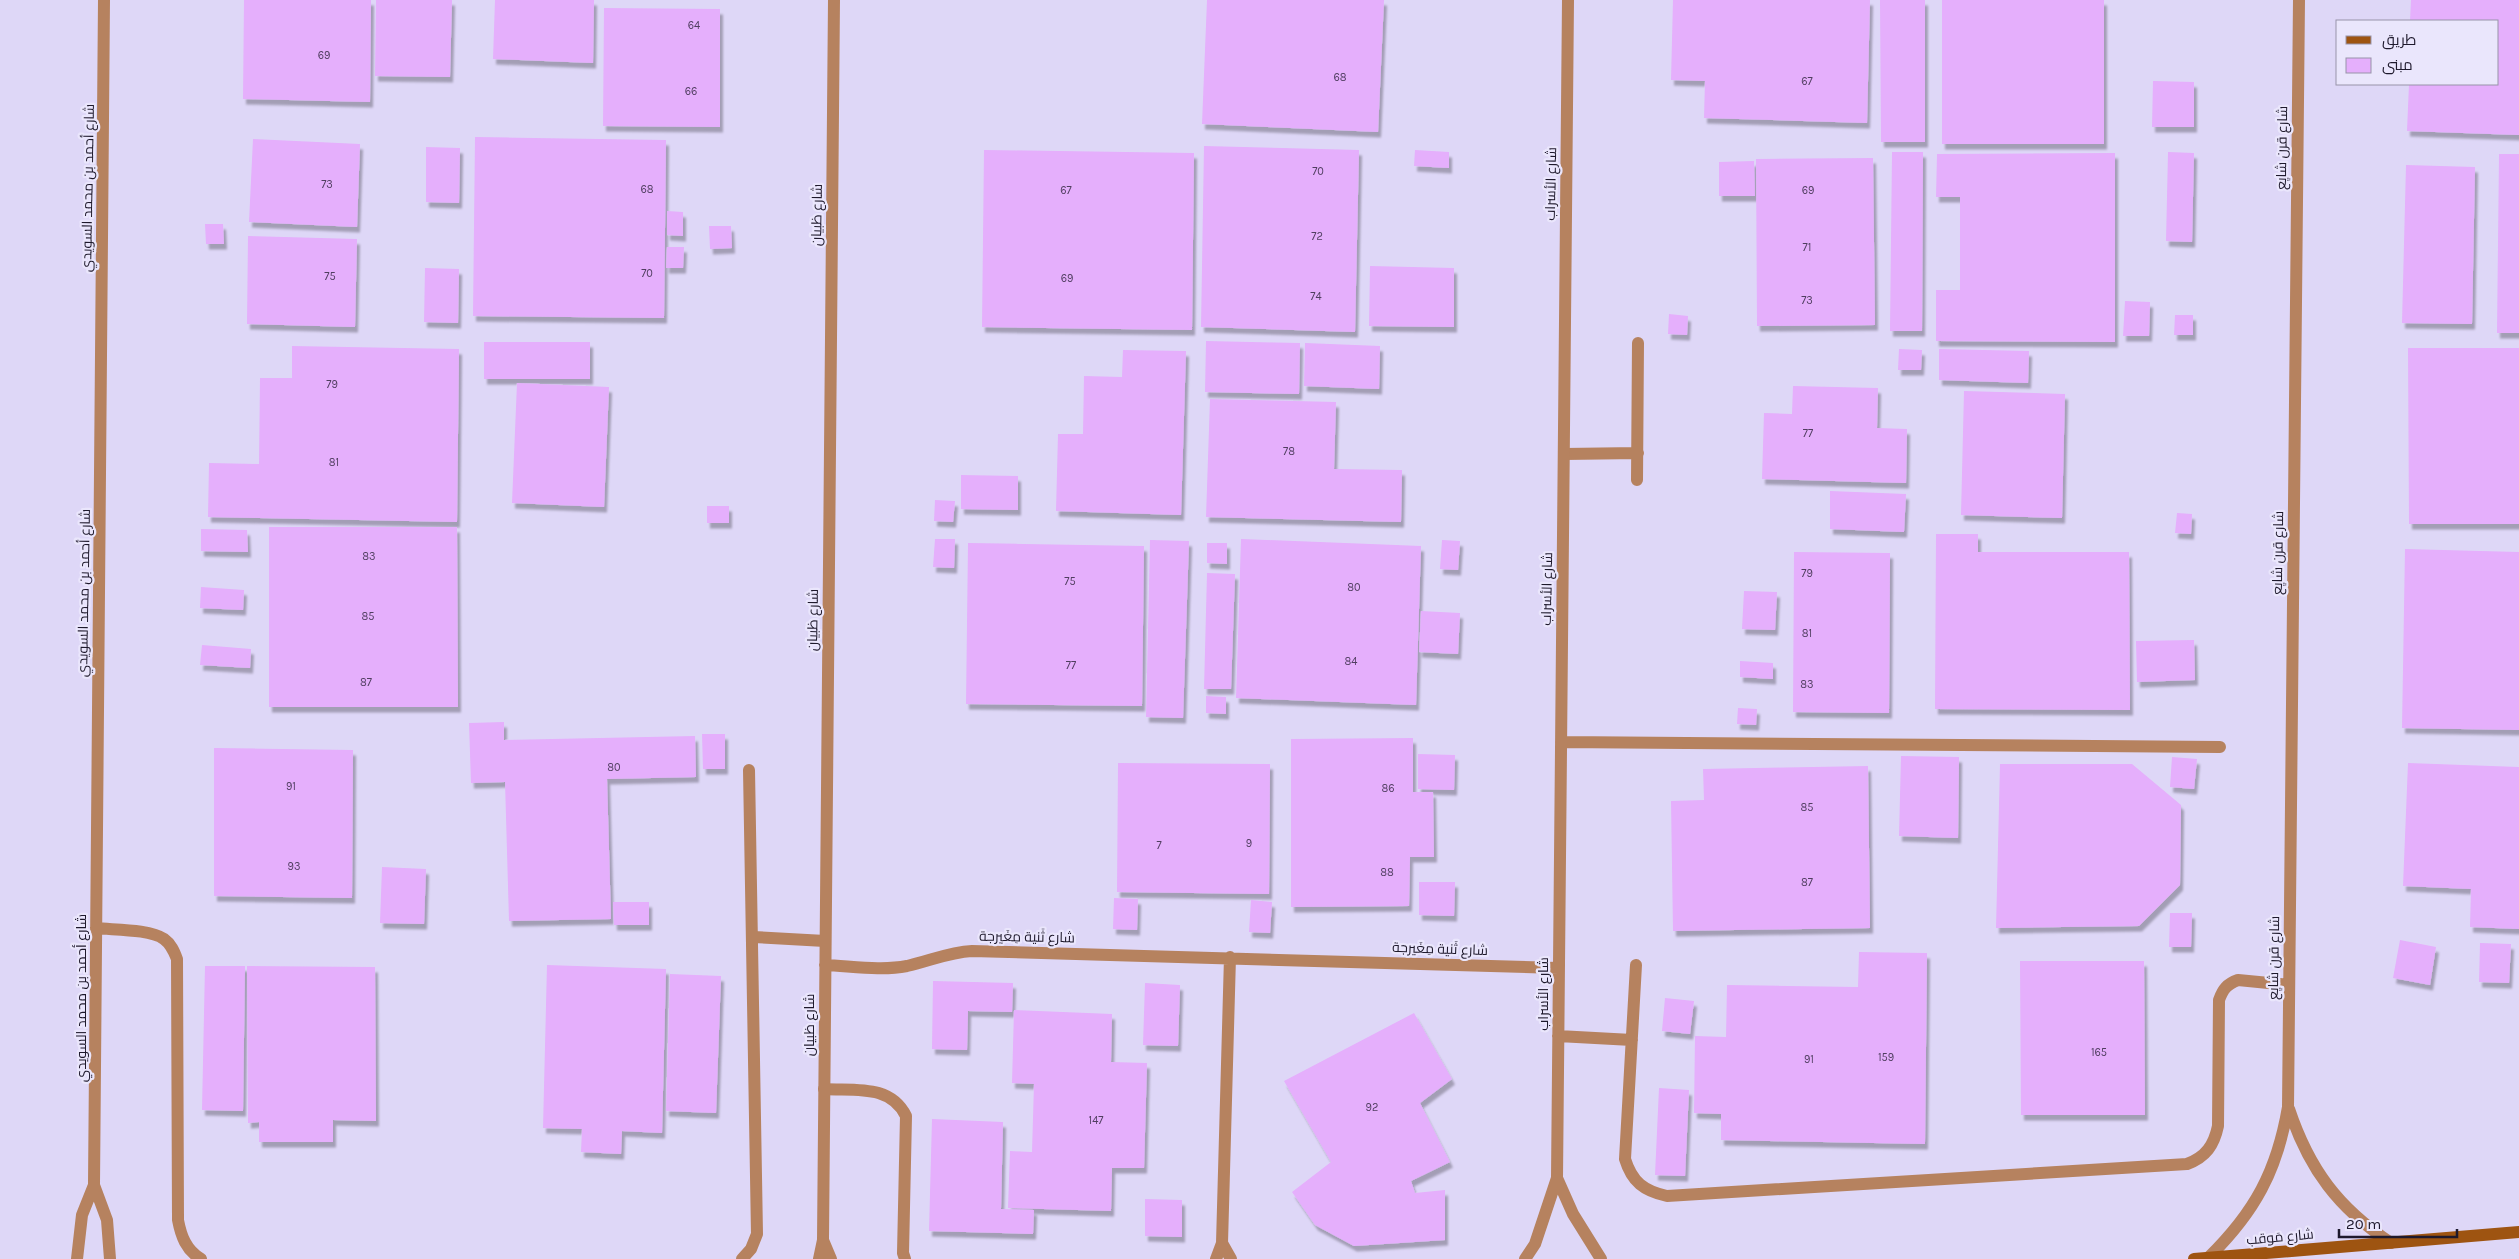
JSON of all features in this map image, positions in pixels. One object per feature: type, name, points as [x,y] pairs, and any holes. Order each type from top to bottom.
[{"type":"main road","name":"شارع مَوقب","points":[[2194,1259],[2519,1232]]},
{"type":"street","name":"شارع أحمد بن محمد السويدي","points":[[104,0],[94,1185],[107,1220],[110,1259]]},
{"type":"street","name":"شارع ظبيان","points":[[819,1259],[823,1240],[834,0]]},
{"type":"street","name":"شارع الأسراب","points":[[1525,1259],[1535,1244],[1557,1178],[1568,0]]},
{"type":"street","name":"شارع قرن شايِع","points":[[2208,1258],[2231,1236],[2250,1212],[2266,1185],[2276,1160],[2288,1107],[2299,0]]},
{"type":"street","points":[[1637,480],[1638,343]]},
{"type":"street","points":[[1564,454],[1638,454]]},
{"type":"street","points":[[1561,742],[2220,747]]},
{"type":"street","points":[[742,1259],[751,1250],[757,1234],[753,937],[748,770]]},
{"type":"street","points":[[96,928],[154,934],[164,939],[172,947],[177,959],[178,1220],[181,1235],[188,1248],[201,1259]]},
{"type":"street","points":[[753,937],[825,941]]},
{"type":"street","name":"شارع ثَنية مِغَيرجة","points":[[825,965],[908,966],[956,952],[972,950],[1558,968]]},
{"type":"street","points":[[1216,1259],[1222,1243],[1230,957]]},
{"type":"street","points":[[1636,965],[1625,1159],[1634,1179],[1641,1187],[1654,1194],[1667,1196],[2177,1165],[2198,1160],[2215,1140],[2218,1126],[2219,1000],[2222,990],[2230,983],[2238,980],[2289,984]]},
{"type":"street","points":[[1558,1036],[1632,1040]]},
{"type":"street","points":[[824,1089],[883,1093],[900,1105],[906,1116],[905,1259]]},
{"type":"street","name":"شارع قرن شايِع","points":[[2288,1107],[2298,1137],[2312,1165],[2330,1190],[2362,1222],[2391,1243]]},
{"type":"street","name":"شارع الأسراب","points":[[1557,1178],[1573,1214],[1601,1259]]},
{"type":"street","name":"شارع أحمد بن محمد السويدي","points":[[77,1259],[82,1215],[94,1185]]},
{"type":"street","name":"شارع ظبيان","points":[[823,1240],[831,1259]]},
{"type":"street","points":[[1222,1243],[1231,1259]]},
{"type":"building","points":[[244,0],[371,0],[370,102],[243,99]]},
{"type":"building","points":[[376,0],[452,0],[450,77],[375,76]]},
{"type":"building","points":[[495,0],[594,0],[593,63],[493,59]]},
{"type":"building","points":[[1207,0],[1384,0],[1378,132],[1202,124]]},
{"type":"building","points":[[1673,0],[1870,0],[1867,123],[1704,118],[1705,81],[1671,80]]},
{"type":"building","points":[[1880,0],[1925,0],[1925,142],[1881,142]]},
{"type":"building","points":[[1942,0],[2104,0],[2104,144],[1942,144]]},
{"type":"building","points":[[2411,0],[2519,0],[2519,135],[2407,131],[2409,85],[2499,85],[2499,20],[2410,20]]},
{"type":"building","points":[[604,8],[720,9],[720,127],[603,126]]},
{"type":"building","points":[[2153,81],[2194,82],[2194,127],[2152,127]]},
{"type":"building","points":[[475,137],[666,140],[664,318],[473,316]]},
{"type":"building","points":[[253,139],[360,144],[357,227],[249,222]]},
{"type":"building","points":[[1204,146],[1359,150],[1355,332],[1201,327]]},
{"type":"building","points":[[426,147],[460,148],[459,203],[426,202]]},
{"type":"building","points":[[984,150],[1194,153],[1192,330],[982,327]]},
{"type":"building","points":[[1415,150],[1449,152],[1449,168],[1414,166]]},
{"type":"building","points":[[1892,152],[1923,152],[1922,331],[1890,331]]},
{"type":"building","points":[[2168,152],[2194,153],[2192,242],[2166,241]]},
{"type":"building","points":[[2115,153],[2115,342],[1936,341],[1936,290],[1960,290],[1960,197],[1936,197],[1937,154]]},
{"type":"building","points":[[2499,154],[2519,154],[2519,333],[2497,333]]},
{"type":"building","points":[[1873,158],[1875,325],[1757,326],[1756,159]]},
{"type":"building","points":[[1754,161],[1755,196],[1719,196],[1719,162]]},
{"type":"building","points":[[2406,165],[2475,167],[2472,324],[2402,323]]},
{"type":"building","points":[[667,211],[683,212],[683,236],[667,235]]},
{"type":"building","points":[[205,224],[223,224],[224,244],[206,244]]},
{"type":"building","points":[[709,226],[731,226],[732,248],[710,249]]},
{"type":"building","points":[[248,236],[357,239],[355,327],[247,324]]},
{"type":"building","points":[[667,247],[684,247],[683,268],[666,268]]},
{"type":"building","points":[[1370,266],[1454,268],[1454,327],[1369,326]]},
{"type":"building","points":[[425,268],[459,269],[458,323],[424,322]]},
{"type":"building","points":[[2125,301],[2150,302],[2149,336],[2123,336]]},
{"type":"building","points":[[1669,314],[1688,316],[1687,335],[1668,334]]},
{"type":"building","points":[[2175,315],[2193,315],[2193,335],[2174,335]]},
{"type":"building","points":[[1206,341],[1300,343],[1299,394],[1205,392]]},
{"type":"building","points":[[484,342],[590,342],[590,379],[484,379]]},
{"type":"building","points":[[1305,343],[1380,346],[1379,389],[1304,386]]},
{"type":"building","points":[[292,346],[459,349],[457,522],[208,517],[209,463],[259,464],[260,378],[292,378]]},
{"type":"building","points":[[2408,348],[2519,348],[2519,524],[2409,524]]},
{"type":"building","points":[[1899,349],[1922,350],[1921,370],[1898,370]]},
{"type":"building","points":[[1939,349],[2029,351],[2028,383],[1939,380]]},
{"type":"building","points":[[1123,350],[1186,351],[1181,515],[1056,511],[1058,434],[1083,434],[1084,376],[1122,377]]},
{"type":"building","points":[[517,383],[609,387],[604,507],[512,503]]},
{"type":"building","points":[[1793,386],[1878,388],[1877,428],[1907,429],[1906,483],[1762,479],[1764,413],[1792,414]]},
{"type":"building","points":[[1964,391],[2065,394],[2062,518],[1961,515]]},
{"type":"building","points":[[1210,399],[1336,402],[1334,469],[1402,470],[1401,522],[1206,517]]},
{"type":"building","points":[[961,475],[1018,476],[1018,510],[961,509]]},
{"type":"building","points":[[1830,491],[1906,494],[1904,532],[1830,529]]},
{"type":"building","points":[[935,500],[955,501],[953,522],[934,521]]},
{"type":"building","points":[[707,506],[729,506],[729,523],[707,523]]},
{"type":"building","points":[[2177,513],[2192,514],[2191,534],[2175,533]]},
{"type":"building","points":[[269,527],[457,527],[458,707],[269,707]]},
{"type":"building","points":[[201,529],[247,530],[248,552],[201,551]]},
{"type":"building","points":[[1936,534],[1978,534],[1978,552],[2129,552],[2130,710],[1935,709]]},
{"type":"building","points":[[935,539],[955,539],[954,568],[933,567]]},
{"type":"building","points":[[1241,539],[1421,546],[1416,705],[1236,698]]},
{"type":"building","points":[[1150,540],[1189,541],[1183,718],[1146,717]]},
{"type":"building","points":[[1442,540],[1460,541],[1458,570],[1440,569]]},
{"type":"building","points":[[968,543],[1144,546],[1142,706],[966,704]]},
{"type":"building","points":[[1207,543],[1227,543],[1227,564],[1207,563]]},
{"type":"building","points":[[2405,549],[2519,552],[2519,730],[2402,728]]},
{"type":"building","points":[[1794,552],[1890,553],[1889,713],[1793,712]]},
{"type":"building","points":[[1207,573],[1235,574],[1231,689],[1204,689]]},
{"type":"building","points":[[201,587],[244,590],[243,610],[200,608]]},
{"type":"building","points":[[1744,591],[1777,592],[1775,630],[1742,629]]},
{"type":"building","points":[[1421,611],[1460,613],[1458,654],[1419,652]]},
{"type":"building","points":[[2194,640],[2195,680],[2137,682],[2136,641]]},
{"type":"building","points":[[202,645],[251,649],[250,668],[200,665]]},
{"type":"building","points":[[1740,661],[1773,663],[1773,679],[1740,677]]},
{"type":"building","points":[[1206,696],[1226,697],[1226,714],[1206,713]]},
{"type":"building","points":[[1738,708],[1757,709],[1756,725],[1737,724]]},
{"type":"building","points":[[504,722],[504,740],[695,736],[696,777],[607,779],[611,919],[509,921],[505,782],[471,783],[469,723]]},
{"type":"building","points":[[702,734],[725,734],[725,769],[703,769]]},
{"type":"building","points":[[1413,738],[1413,792],[1433,792],[1434,857],[1410,857],[1409,906],[1291,907],[1291,739]]},
{"type":"building","points":[[214,748],[353,750],[352,898],[214,896]]},
{"type":"building","points":[[1418,754],[1455,755],[1454,790],[1418,789]]},
{"type":"building","points":[[1901,756],[1959,757],[1958,838],[1899,836]]},
{"type":"building","points":[[2172,757],[2197,759],[2194,789],[2170,787]]},
{"type":"building","points":[[1118,763],[1270,764],[1269,894],[1117,892]]},
{"type":"building","points":[[2408,763],[2519,767],[2519,929],[2470,927],[2471,889],[2403,886]]},
{"type":"building","points":[[2000,764],[2132,764],[2181,805],[2180,885],[2139,926],[1996,928]]},
{"type":"building","points":[[1868,766],[1870,928],[1673,931],[1671,801],[1704,800],[1703,769]]},
{"type":"building","points":[[382,867],[426,869],[424,924],[380,923]]},
{"type":"building","points":[[1419,882],[1455,882],[1454,916],[1419,915]]},
{"type":"building","points":[[1114,898],[1138,899],[1137,930],[1113,929]]},
{"type":"building","points":[[1251,900],[1272,902],[1270,933],[1249,932]]},
{"type":"building","points":[[613,902],[649,902],[649,925],[614,925]]},
{"type":"building","points":[[2170,913],[2192,913],[2191,947],[2169,947]]},
{"type":"building","points":[[2400,940],[2436,947],[2430,985],[2393,978]]},
{"type":"building","points":[[2480,943],[2511,944],[2509,983],[2479,982]]},
{"type":"building","points":[[1859,952],[1927,953],[1925,1144],[1721,1140],[1721,1114],[1694,1113],[1695,1036],[1726,1037],[1727,985],[1858,987]]},
{"type":"building","points":[[2020,961],[2144,961],[2145,1115],[2021,1115]]},
{"type":"building","points":[[547,965],[666,969],[662,1133],[622,1131],[621,1154],[581,1152],[582,1129],[543,1128]]},
{"type":"building","points":[[205,966],[245,966],[243,1111],[202,1110]]},
{"type":"building","points":[[247,966],[375,967],[376,1121],[333,1120],[333,1142],[259,1142],[259,1122],[248,1123]]},
{"type":"building","points":[[670,974],[721,976],[716,1113],[666,1111]]},
{"type":"building","points":[[933,981],[1013,983],[1012,1012],[968,1011],[967,1050],[932,1049]]},
{"type":"building","points":[[1145,983],[1180,985],[1178,1046],[1143,1045]]},
{"type":"building","points":[[1665,998],[1694,1001],[1690,1034],[1662,1031]]},
{"type":"building","points":[[1014,1010],[1112,1014],[1111,1062],[1147,1063],[1144,1168],[1112,1168],[1111,1211],[1008,1208],[1010,1151],[1032,1152],[1034,1084],[1012,1083]]},
{"type":"building","points":[[1414,1013],[1452,1079],[1420,1103],[1450,1162],[1411,1181],[1415,1193],[1445,1190],[1445,1240],[1354,1246],[1315,1225],[1292,1192],[1331,1162],[1284,1081]]},
{"type":"building","points":[[1659,1088],[1689,1090],[1685,1176],[1655,1175]]},
{"type":"building","points":[[932,1119],[1003,1122],[1001,1209],[1034,1210],[1033,1234],[929,1231]]},
{"type":"building","points":[[1145,1199],[1182,1200],[1182,1237],[1145,1236]]}]
